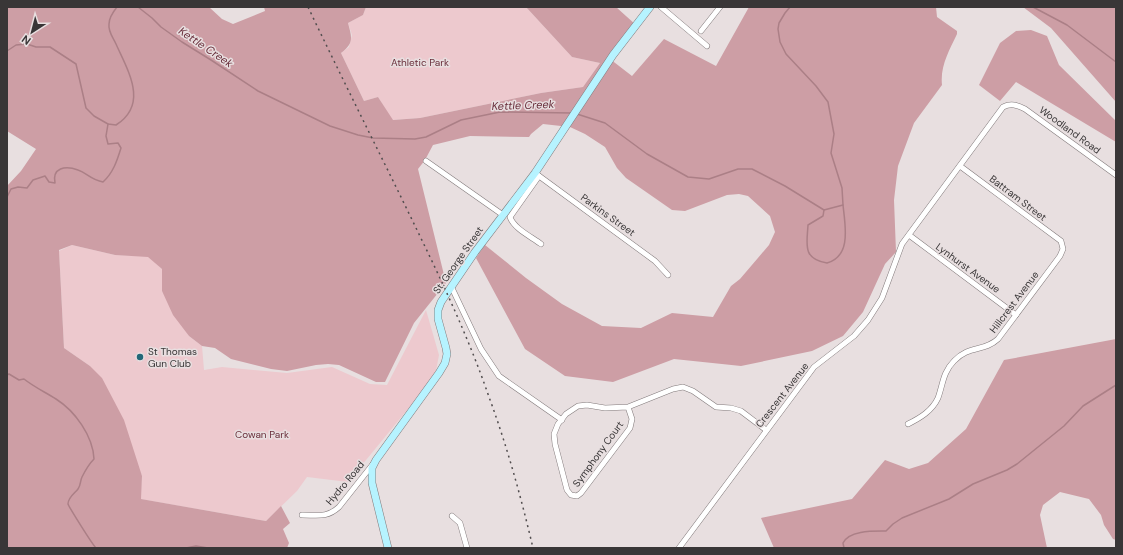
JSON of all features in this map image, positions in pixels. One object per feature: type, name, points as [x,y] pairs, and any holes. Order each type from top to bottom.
[{"type":"street","name":"St. George Street","points":[[388,548],[372,483],[372,468],[376,460],[445,363],[446,348],[438,319],[438,312],[441,302],[451,286],[503,216],[537,174],[613,55],[650,7]]},
{"type":"street","points":[[661,7],[708,46]]},
{"type":"street","points":[[701,31],[720,7]]},
{"type":"street","name":"Crescent Avenue","points":[[679,548],[814,368],[854,336],[872,315],[882,298],[902,244],[1001,110],[1012,104]]},
{"type":"street","name":"Woodland Road","points":[[1012,104],[1019,105],[1025,109],[1116,175]]},
{"type":"street","points":[[426,161],[503,216]]},
{"type":"street","name":"Battram Street","points":[[960,166],[1056,238],[1063,246]]},
{"type":"street","points":[[537,174],[510,217],[512,222],[542,244]]},
{"type":"street","name":"Parkins Street","points":[[537,174],[655,261],[668,275]]},
{"type":"street","name":"Lynhurst Avenue","points":[[909,235],[1016,315]]},
{"type":"street","name":"Hillcrest Avenue","points":[[908,424],[921,417],[932,407],[938,396],[944,376],[955,359],[968,350],[986,347],[995,342],[1060,256],[1063,246]]},
{"type":"street","points":[[451,286],[481,349],[499,376],[562,420]]},
{"type":"street","name":"Symphony Court","points":[[628,407],[632,419],[630,428],[580,493],[574,496],[571,495],[568,492],[555,444],[556,429],[569,411],[583,405],[605,408],[628,407],[673,389],[683,387],[693,391],[716,407],[734,408],[741,411],[766,430]]},
{"type":"street","name":"Hydro Road","points":[[302,515],[326,515],[334,512],[340,507],[376,460]]},
{"type":"street","points":[[452,516],[460,523],[467,548]]},
{"type":"green space","name":"Athletic Park","points":[[366,7],[526,7],[572,57],[600,63],[583,87],[541,93],[420,118],[392,120],[378,97],[364,101],[341,53],[349,47],[352,35],[348,23],[363,15]]},
{"type":"green space","name":"Cowan Park","points":[[72,245],[115,255],[148,256],[162,269],[162,291],[189,336],[202,346],[204,370],[222,367],[287,373],[332,367],[370,384],[387,385],[426,310],[439,355],[435,376],[348,482],[307,477],[297,491],[266,521],[140,499],[142,476],[90,366],[64,348],[59,251]]},
{"type":"shaded area","points":[[7,7],[209,7],[222,19],[233,24],[265,11],[264,7],[366,7],[363,15],[348,23],[351,40],[348,46],[341,53],[364,101],[378,97],[393,120],[420,118],[541,93],[583,87],[600,63],[572,57],[526,7],[616,7],[636,25],[610,59],[632,76],[664,39],[716,66],[749,7],[936,7],[937,17],[957,31],[957,34],[948,53],[942,71],[942,85],[914,123],[898,166],[894,200],[896,252],[885,264],[863,312],[843,336],[812,351],[741,366],[674,359],[613,382],[565,376],[525,349],[476,258],[485,245],[526,278],[562,304],[602,326],[641,328],[672,313],[713,317],[731,286],[740,279],[769,245],[775,232],[770,216],[748,196],[739,194],[727,195],[685,211],[672,210],[626,178],[617,168],[605,147],[585,134],[570,127],[543,124],[529,137],[470,136],[433,145],[418,169],[446,283],[414,323],[385,382],[376,382],[339,365],[316,365],[287,371],[271,369],[231,359],[215,348],[202,346],[189,336],[173,315],[162,291],[162,269],[148,257],[115,255],[72,245],[59,250],[64,348],[90,366],[102,378],[124,420],[142,476],[141,499],[266,521],[281,506],[290,523],[283,529],[289,543],[287,548],[7,548],[7,186],[21,171],[36,149],[7,131]]},
{"type":"shaded area","points":[[1023,7],[1116,7],[1116,102],[1051,28]]},
{"type":"shaded area","points":[[1031,30],[1047,36],[1059,65],[1116,121],[1116,142],[1016,82],[1000,101],[979,85],[1000,43],[1016,31]]},
{"type":"shaded area","points":[[1116,339],[1116,540],[1113,539],[1104,525],[1101,515],[1089,499],[1060,492],[1043,505],[1040,515],[1047,548],[774,548],[761,518],[852,499],[885,460],[909,469],[928,463],[966,429],[1004,360]]},
{"type":"waterway","name":"Kettle Creek","points":[[7,51],[16,45],[27,44],[36,47],[50,47],[76,64],[86,108],[94,116],[108,124],[116,125],[126,117],[132,107],[134,97],[133,87],[126,65],[109,30],[110,20],[117,7]]},
{"type":"waterway","name":"Kettle Creek","points":[[138,7],[161,27],[182,42],[258,91],[330,126],[358,135],[373,138],[415,139],[426,137],[461,120],[500,112],[572,113]]},
{"type":"waterway","name":"Kettle Creek","points":[[577,114],[605,123],[647,154],[688,177],[709,179],[738,169],[752,169],[785,186],[824,210],[843,205],[842,188],[831,153],[834,134],[828,102],[816,86],[786,54],[780,42],[778,29],[779,23],[790,7]]},
{"type":"waterway","name":"Kettle Creek","points":[[1033,7],[1067,25],[1116,62]]},
{"type":"waterway","points":[[7,197],[11,189],[18,187],[27,188],[33,180],[45,176],[49,182],[55,183],[56,174],[60,169],[64,168],[78,170],[95,180],[103,182],[112,171],[121,148],[118,143],[108,144],[106,136],[108,124]]},
{"type":"waterway","name":"Kettle Creek","points":[[824,210],[823,216],[808,225],[807,244],[808,250],[813,258],[827,263],[835,259],[844,247],[845,230],[843,205]]},
{"type":"waterway","points":[[7,375],[9,374],[19,380],[24,379],[63,404],[76,417],[87,433],[93,450],[94,459],[81,478],[79,488],[70,497],[68,504],[96,548]]},
{"type":"waterway","points":[[844,548],[843,543],[846,539],[856,533],[886,531],[902,518],[949,499],[973,484],[1007,470],[1017,464],[1064,426],[1083,406],[1116,385]]},
{"type":"waterway","points":[[186,548],[196,546],[208,548]]},
{"type":"railway","points":[[308,7],[448,294],[480,371],[496,415],[519,491],[533,548]]},
{"type":"place","name":"St Thomas Gun Club","points":[[140,357]]}]
